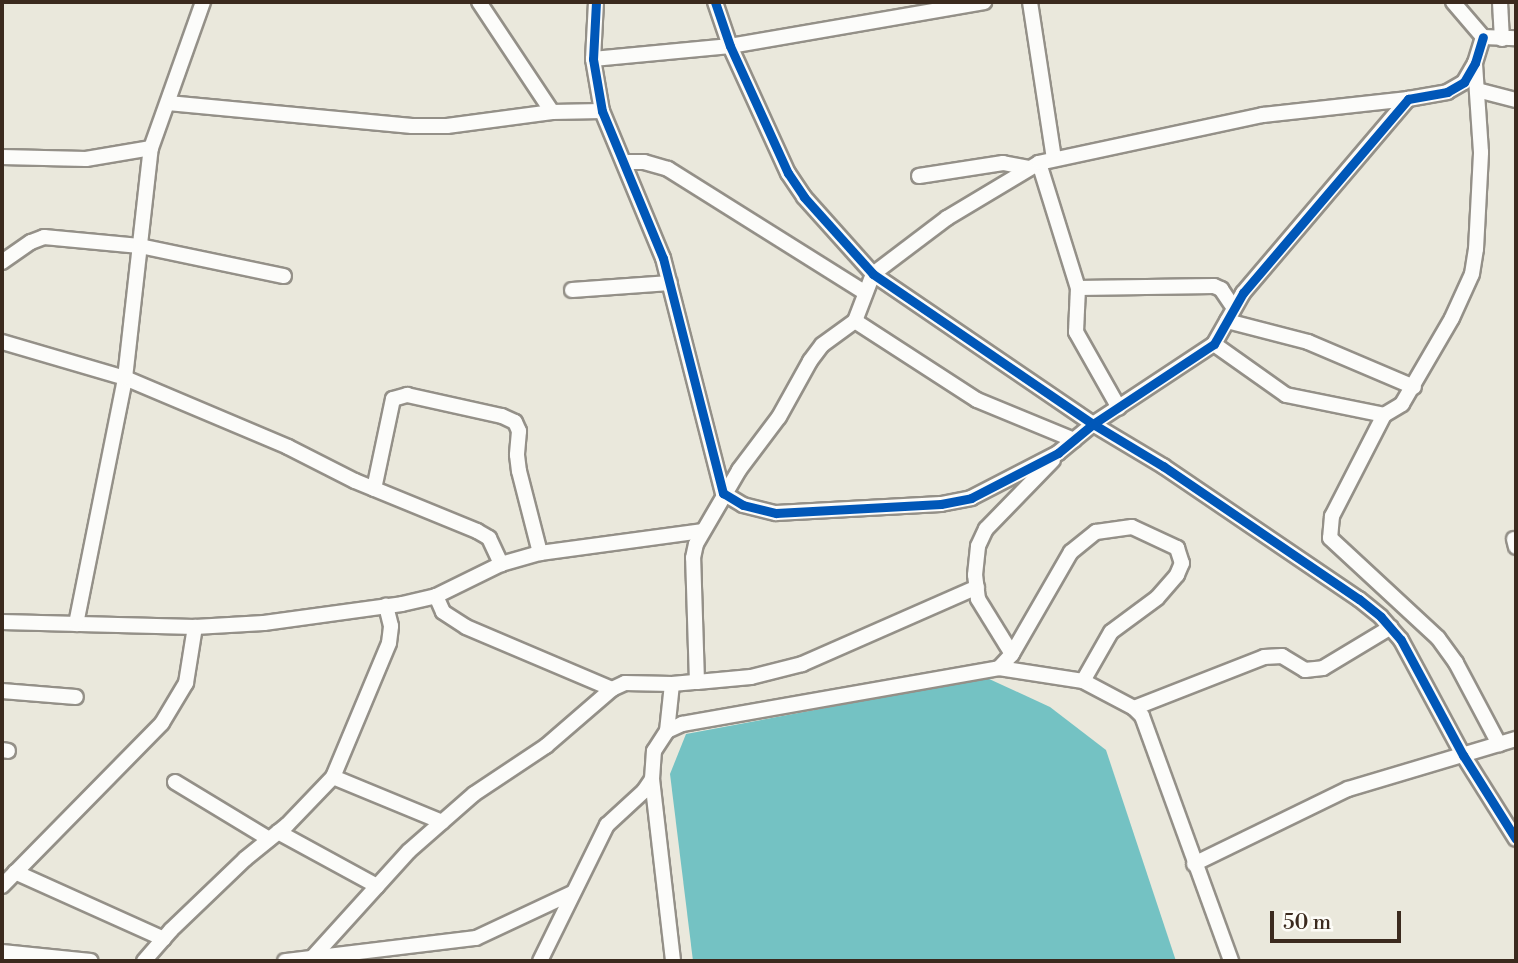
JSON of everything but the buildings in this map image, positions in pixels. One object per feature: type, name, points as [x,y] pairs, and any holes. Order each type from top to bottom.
[{"type":"street","points":[[76,624],[125,378],[151,148],[203,2]]},
{"type":"street","points":[[479,2],[552,112]]},
{"type":"street","points":[[596,2],[593,59],[602,111],[670,283],[723,493],[751,508],[776,513],[941,504],[971,498],[997,487],[1058,453],[1093,424],[1214,344],[1271,258],[1408,99]]},
{"type":"street","points":[[715,2],[730,46],[788,173],[804,197],[873,274],[1093,424],[1163,466],[1359,598],[1391,627],[1463,755],[1515,833]]},
{"type":"street","points":[[593,59],[730,46],[984,2]]},
{"type":"street","points":[[1031,2],[1054,158]]},
{"type":"street","points":[[1453,2],[1483,37],[1509,38],[1500,2]]},
{"type":"street","points":[[697,682],[693,558],[702,531],[723,493],[779,417],[810,361],[822,345],[855,321],[873,274],[947,219],[1034,165],[1054,158],[1263,115],[1408,99],[1447,92],[1464,82],[1475,63],[1483,37]]},
{"type":"street","points":[[1475,63],[1480,152],[1476,250],[1472,274],[1413,387],[1402,404],[1384,415],[1332,516],[1330,538],[1438,638],[1456,663],[1499,744]]},
{"type":"street","points":[[1477,90],[1516,100]]},
{"type":"street","points":[[168,103],[412,126],[447,125],[552,112],[602,111]]},
{"type":"street","points":[[2,157],[86,159],[151,148]]},
{"type":"street","points":[[624,162],[644,162],[668,169],[864,292]]},
{"type":"street","points":[[919,176],[1003,163],[1034,165]]},
{"type":"street","points":[[1034,165],[1078,288],[1076,332],[1119,408]]},
{"type":"street","points":[[2,262],[31,242],[44,237],[140,246],[284,276]]},
{"type":"street","points":[[572,290],[670,283]]},
{"type":"street","points":[[1078,288],[1214,286],[1221,289],[1231,315],[1308,342],[1413,387]]},
{"type":"street","points":[[855,321],[977,400],[1074,440]]},
{"type":"street","points":[[2,341],[125,378],[288,447],[374,489],[477,531],[489,538],[501,564]]},
{"type":"street","points":[[1214,344],[1286,395],[1384,415]]},
{"type":"street","points":[[374,489],[393,399],[407,395],[502,416],[516,422],[519,431],[519,471],[540,553]]},
{"type":"street","points":[[1012,654],[978,599],[978,546],[986,529],[1042,474],[1058,453]]},
{"type":"street","points":[[999,668],[1012,654],[1071,552],[1096,532],[1132,527],[1177,548],[1182,564],[1177,575],[1157,598],[1111,632],[1083,681]]},
{"type":"street","points":[[2,622],[195,627],[264,623],[386,606],[436,596],[501,564],[540,553],[702,531]]},
{"type":"street","points":[[312,958],[377,886],[442,822],[474,794],[546,746],[612,689],[625,683],[672,684],[751,677],[802,664],[977,587]]},
{"type":"street","points":[[436,596],[443,612],[466,627],[612,689]]},
{"type":"street","points":[[144,961],[245,859],[274,835],[332,777],[389,643],[391,625],[386,606]]},
{"type":"street","points":[[2,886],[162,723],[186,683],[195,627]]},
{"type":"street","points":[[1134,708],[1264,657],[1282,656],[1304,670],[1323,668],[1391,627]]},
{"type":"street","points":[[667,731],[682,724],[999,668],[1083,681],[1134,708],[1148,726],[1194,864],[1231,961]]},
{"type":"street","points":[[672,684],[667,731],[654,751],[652,779],[673,961]]},
{"type":"street","points":[[2,691],[76,697]]},
{"type":"street","points":[[1194,864],[1348,789],[1516,739]]},
{"type":"street","points":[[332,777],[442,822]]},
{"type":"street","points":[[540,961],[607,825],[644,791],[652,779]]},
{"type":"street","points":[[175,782],[377,886]]},
{"type":"street","points":[[15,872],[164,939]]},
{"type":"street","points":[[285,961],[476,938],[572,893]]},
{"type":"street","points":[[2,952],[57,960],[91,961]]},
{"type":"water","points":[[987,678],[1050,707],[1106,750],[1176,961],[693,961],[670,774],[686,734]]},
{"type":"cycle path","points":[[596,2],[593,59],[602,111],[663,258],[723,493],[743,505],[776,513],[941,504],[971,498],[1058,453],[1093,424],[1214,344],[1243,293],[1408,99],[1447,92],[1464,82],[1475,63],[1483,37]]},
{"type":"cycle path","points":[[715,2],[730,46],[788,173],[804,197],[873,274],[1093,424],[1163,466],[1359,599],[1381,617],[1401,640],[1463,755],[1516,839]]}]
